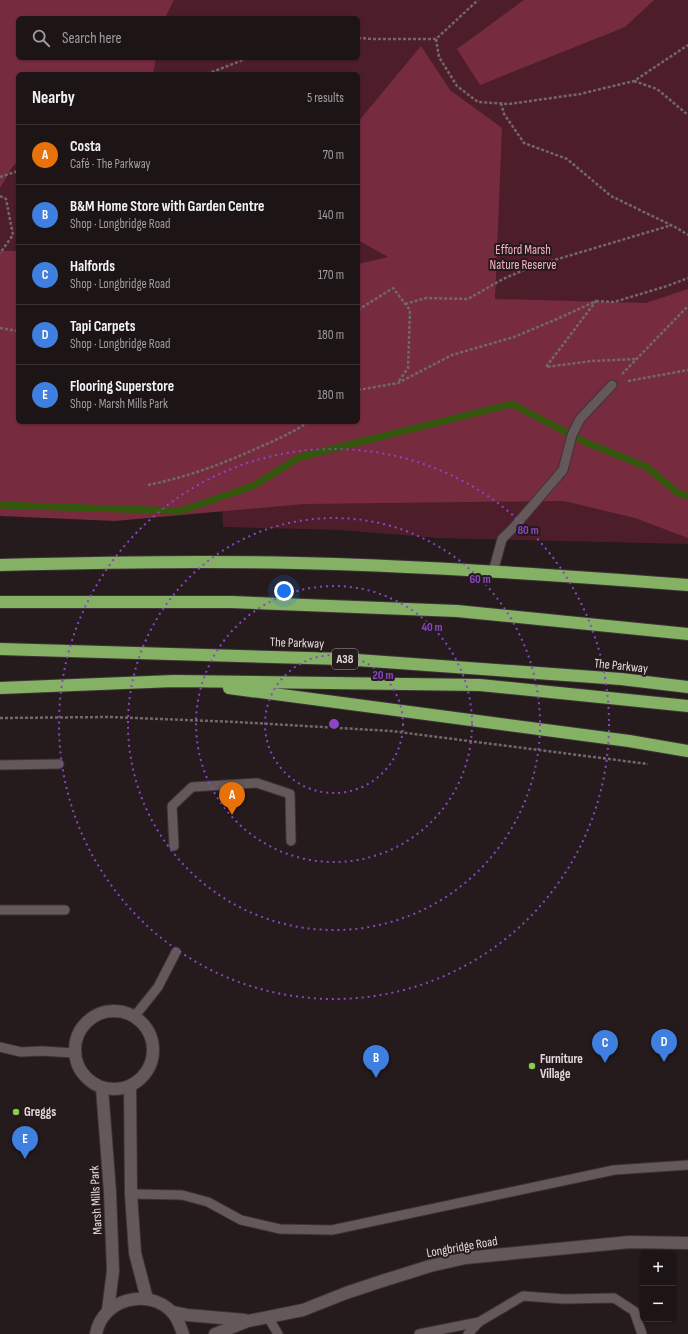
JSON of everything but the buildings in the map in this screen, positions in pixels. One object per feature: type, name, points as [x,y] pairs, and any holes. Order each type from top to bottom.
[{"type":"highway","points":[[0,565],[141,561],[336,564],[575,576],[688,585]]},
{"type":"highway","points":[[0,602],[232,602],[457,611],[688,634]]},
{"type":"highway","name":"The Parkway","points":[[0,649],[343,659],[621,679],[688,687]]},
{"type":"highway","name":"A38","points":[[174,681],[629,741],[688,751]]},
{"type":"highway","name":"A38","points":[[0,688],[174,681],[480,685],[688,706]]},
{"type":"street","points":[[111,1011],[123,1012],[134,1017],[143,1025],[150,1035],[152,1047],[152,1059],[148,1070],[140,1079],[130,1086],[121,1089],[102,1088],[91,1083],[77,1064],[74,1053],[80,1029],[89,1020],[99,1014],[111,1011]]},
{"type":"street","points":[[130,1086],[131,1194],[135,1253],[147,1299]]},
{"type":"street","name":"Marsh Mills Park","points":[[102,1088],[110,1192],[113,1271],[108,1310]]},
{"type":"street","name":"Longbridge Road","points":[[215,1334],[248,1321],[304,1310],[346,1293],[382,1281],[430,1266],[465,1258],[630,1242],[688,1243]]},
{"type":"street","points":[[96,1334],[101,1320],[108,1310],[120,1302],[133,1298],[147,1299],[161,1303],[172,1312],[180,1323],[183,1334]]},
{"type":"street","name":"Longbridge Road","points":[[172,1312],[187,1315],[248,1321]]},
{"type":"lane","points":[[493,572],[502,539],[563,470],[572,435],[580,419],[612,385]]},
{"type":"lane","points":[[0,765],[59,764]]},
{"type":"lane","points":[[174,846],[172,806],[192,787],[257,783],[290,794],[291,841]]},
{"type":"lane","points":[[0,910],[65,910]]},
{"type":"lane","points":[[134,1017],[158,986],[176,952]]},
{"type":"lane","points":[[0,1047],[21,1052],[42,1051],[74,1053]]},
{"type":"lane","points":[[131,1194],[182,1194],[208,1202],[241,1220],[249,1222],[280,1229],[332,1230],[614,1170],[688,1164]]},
{"type":"lane","points":[[468,1334],[479,1322],[523,1296],[564,1299],[614,1298],[634,1311],[642,1334]]},
{"type":"lane","points":[[268,1317],[278,1334]]},
{"type":"lane","points":[[419,1334],[479,1322]]},
{"type":"path","points":[[360,38],[436,39],[478,0]]},
{"type":"path","points":[[436,39],[439,57],[456,86],[478,102],[509,104],[580,94],[634,81],[688,45]]},
{"type":"path","points":[[212,72],[243,60]]},
{"type":"path","points":[[634,81],[657,89],[688,115]]},
{"type":"path","points":[[501,103],[504,114],[524,143],[567,158],[611,196],[672,225],[688,235]]},
{"type":"path","points":[[0,177],[16,172]]},
{"type":"path","points":[[0,196],[6,199],[13,236],[0,253]]},
{"type":"path","points":[[405,304],[426,298],[468,300],[503,279],[531,267],[672,225]]},
{"type":"path","points":[[360,390],[398,383],[452,355],[514,337],[557,320],[596,301],[614,302],[688,278]]},
{"type":"path","points":[[360,309],[393,288],[410,310],[408,368],[398,383]]},
{"type":"path","points":[[596,301],[546,367],[592,361],[636,359]]},
{"type":"path","points":[[612,385],[688,306]]},
{"type":"path","points":[[0,328],[16,331]]},
{"type":"path","points":[[612,385],[649,376],[688,370]]},
{"type":"path","points":[[148,485],[175,479],[231,461],[296,430],[305,424]]},
{"type":"path","points":[[0,718],[110,717],[391,731],[649,764]]},
{"type":"green space","name":"Efford Marsh Nature Reserve","points":[[174,0],[688,0],[688,544],[438,538],[341,530],[223,527],[221,483],[0,471],[0,93],[16,87],[16,424],[360,424],[360,72],[52,72],[81,60],[360,60],[360,16],[166,16]]},
{"type":"shaded area","points":[[0,0],[174,0],[166,16],[16,16],[16,60],[156,60],[153,72],[16,72],[16,164],[0,188]]},
{"type":"shaded area","points":[[524,0],[654,0],[625,27],[480,85],[457,49]]},
{"type":"shaded area","points":[[421,46],[450,90],[502,128],[495,299],[646,303],[688,289],[688,538],[635,518],[564,501],[304,504],[115,521],[0,516],[0,251],[16,251],[16,424],[360,424],[360,264],[388,257],[360,241],[360,120]]},
{"type":"waterway","points":[[0,505],[180,511],[253,486],[300,457],[512,404],[585,442],[647,467],[678,493],[688,496]]},
{"type":"place","name":"Costa","points":[[232,815]]},
{"type":"place","name":"Tapi Carpets","points":[[664,1062]]},
{"type":"place","name":"Halfords","points":[[605,1063]]},
{"type":"place","name":"Furniture Village","points":[[532,1066]]},
{"type":"place","name":"B&M Home Store with Garden Centre","points":[[376,1078]]},
{"type":"place","name":"Greggs","points":[[16,1112]]},
{"type":"place","name":"Flooring Superstore","points":[[25,1159]]}]
